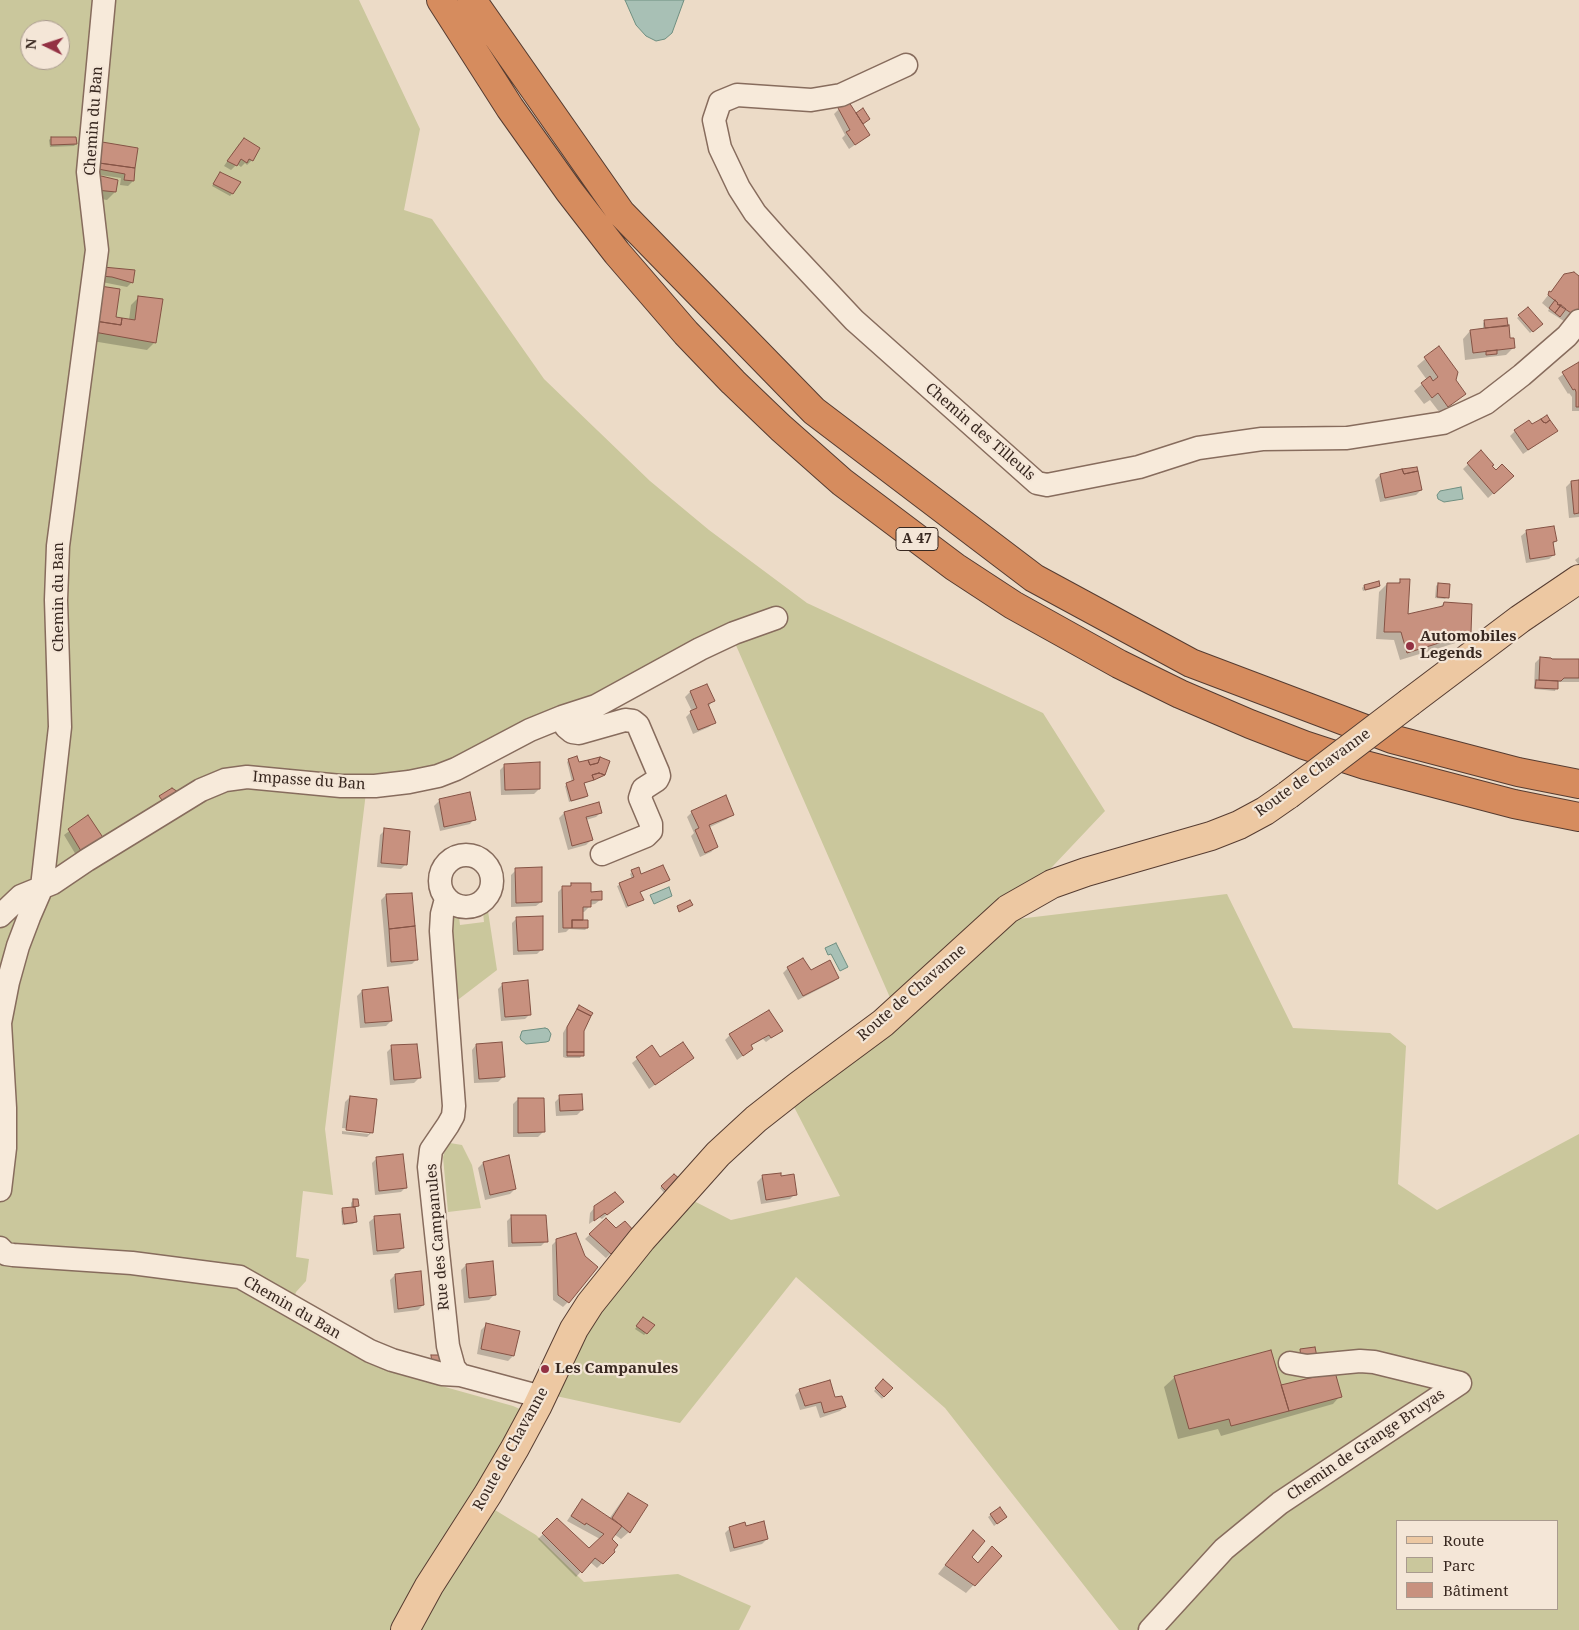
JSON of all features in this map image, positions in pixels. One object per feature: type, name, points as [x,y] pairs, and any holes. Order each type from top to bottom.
[{"type":"highway","name":"A 47","points":[[441,0],[510,108],[568,190],[617,253],[686,333],[746,395],[842,482],[955,568],[1013,605],[1118,664],[1180,694],[1250,724],[1304,745],[1365,765],[1497,800],[1579,817]]},
{"type":"highway","name":"A 47","points":[[472,0],[621,213],[814,411],[1034,578],[1191,663],[1282,698],[1392,739],[1518,772],[1579,784]]},
{"type":"main road","name":"Route de Chavanne","points":[[405,1630],[429,1586],[506,1464],[542,1397],[574,1329],[590,1304],[642,1239],[718,1154],[756,1119],[883,1023],[1008,909],[1031,894],[1060,881],[1211,836],[1265,811],[1520,619],[1579,579]]},
{"type":"street","name":"Chemin du Ban","points":[[0,1190],[5,1148],[5,1108],[0,1023],[8,982],[18,946],[28,917],[42,887],[60,727],[56,600],[58,546],[97,250],[88,172],[104,0]]},
{"type":"street","name":"Chemin des Tilleuls","points":[[906,65],[841,95],[811,100],[737,95],[720,102],[714,120],[720,148],[739,188],[755,213],[848,314],[1037,482],[1048,485],[1139,467],[1198,448],[1262,440],[1347,438],[1443,423],[1486,404],[1567,336],[1579,321]]},
{"type":"street","name":"Impasse du Ban","points":[[0,916],[21,896],[59,879],[86,860],[200,790],[225,780],[247,776],[341,786],[375,786],[438,776],[456,769],[530,730],[596,706],[700,649],[734,633],[776,618]]},
{"type":"street","points":[[562,717],[566,727],[572,732],[579,733],[624,720],[633,721],[638,725],[658,772],[657,780],[643,789],[640,798],[651,831],[646,836],[602,854]]},
{"type":"street","name":"Rue des Campanules","points":[[446,898],[442,914],[441,931],[454,1106],[453,1116],[431,1150],[429,1167],[448,1346],[454,1368],[460,1375]]},
{"type":"street","name":"Chemin du Ban","points":[[0,1248],[6,1254],[13,1255],[132,1263],[240,1278],[370,1351],[392,1360],[442,1374],[460,1375]]},
{"type":"street","name":"Chemin de Grange Bruyas","points":[[1150,1630],[1224,1549],[1280,1503],[1460,1382],[1374,1362],[1360,1361],[1307,1366],[1290,1363]]},
{"type":"street","points":[[460,1375],[542,1397]]},
{"type":"green space","points":[[0,0],[359,0],[420,129],[404,210],[432,219],[544,379],[650,481],[709,530],[807,603],[1043,713],[1105,811],[1001,921],[1227,894],[1293,1028],[1390,1033],[1406,1046],[1398,1184],[1437,1210],[1579,1134],[1579,1630],[1119,1630],[945,1408],[796,1277],[680,1423],[556,1396],[597,1305],[690,1199],[731,1220],[840,1196],[792,1103],[902,1025],[735,643],[448,767],[368,776],[325,1129],[333,1195],[303,1191],[296,1257],[309,1259],[306,1281],[296,1292],[289,1314],[395,1373],[513,1406],[545,1420],[495,1510],[536,1535],[584,1582],[678,1574],[751,1606],[739,1630],[0,1630]]},
{"type":"green space","points":[[488,911],[497,970],[459,999],[453,1000],[448,930],[453,918],[459,917],[460,925],[484,922],[483,912]]},
{"type":"green space","points":[[450,1143],[462,1145],[472,1165],[481,1208],[448,1212],[443,1157]]},
{"type":"shaded area","points":[[625,0],[684,0],[672,33],[665,39],[656,41],[646,36],[636,25]]},
{"type":"shaded area","points":[[1461,487],[1463,499],[1444,502],[1438,499],[1437,495],[1440,491]]},
{"type":"shaded area","points":[[669,887],[672,896],[654,904],[650,895]]},
{"type":"shaded area","points":[[836,943],[848,967],[840,971],[831,954],[828,955],[825,948]]},
{"type":"shaded area","points":[[545,1028],[551,1034],[549,1041],[526,1044],[521,1040],[522,1031]]},
{"type":"building","points":[[847,99],[870,135],[855,145],[846,132],[850,130],[838,108]]},
{"type":"building","points":[[863,108],[870,119],[863,124],[856,113]]},
{"type":"building","points":[[51,137],[76,137],[77,144],[51,145]]},
{"type":"building","points":[[244,138],[260,148],[253,161],[249,159],[247,163],[241,159],[237,166],[227,161]]},
{"type":"building","points":[[102,142],[138,148],[135,168],[99,163]]},
{"type":"building","points":[[99,163],[135,168],[134,181],[124,180],[125,174],[98,169]]},
{"type":"building","points":[[220,172],[241,182],[233,194],[213,184]]},
{"type":"building","points":[[97,175],[118,180],[116,192],[96,190]]},
{"type":"building","points":[[103,267],[135,270],[133,283],[101,276]]},
{"type":"building","points":[[1574,272],[1579,276],[1579,309],[1576,316],[1557,304],[1548,295],[1549,291],[1551,292],[1564,274]]},
{"type":"building","points":[[100,286],[120,289],[116,317],[122,318],[121,325],[95,321]]},
{"type":"building","points":[[138,296],[163,299],[156,343],[94,332],[95,321],[121,325],[122,318],[135,320]]},
{"type":"building","points":[[1555,300],[1557,304],[1561,305],[1555,313],[1549,308]]},
{"type":"building","points":[[1561,305],[1566,309],[1560,317],[1555,313]]},
{"type":"building","points":[[1528,307],[1543,324],[1533,332],[1518,315]]},
{"type":"building","points":[[1507,318],[1508,326],[1485,328],[1484,320]]},
{"type":"building","points":[[1509,325],[1510,338],[1514,338],[1515,348],[1473,353],[1470,330]]},
{"type":"building","points":[[1439,346],[1458,372],[1456,380],[1466,394],[1448,407],[1438,393],[1432,398],[1421,383],[1430,376],[1433,381],[1438,377],[1424,357]]},
{"type":"building","points":[[1497,350],[1497,354],[1486,355],[1486,351]]},
{"type":"building","points":[[1579,362],[1579,407],[1576,407],[1575,389],[1573,390],[1562,372]]},
{"type":"building","points":[[1547,415],[1550,420],[1546,423],[1543,422],[1541,419]]},
{"type":"building","points":[[1541,419],[1546,423],[1550,420],[1558,431],[1528,450],[1514,430],[1529,420],[1532,424]]},
{"type":"building","points":[[1481,450],[1496,470],[1502,464],[1514,476],[1494,494],[1467,463]]},
{"type":"building","points":[[1417,467],[1418,471],[1404,474],[1402,469]]},
{"type":"building","points":[[1402,469],[1404,474],[1418,471],[1422,490],[1385,498],[1380,474]]},
{"type":"building","points":[[1579,480],[1579,513],[1574,514],[1571,481]]},
{"type":"building","points":[[1554,526],[1557,541],[1553,542],[1555,555],[1530,559],[1526,530]]},
{"type":"building","points":[[1400,579],[1410,579],[1408,614],[1443,606],[1444,602],[1472,604],[1471,633],[1407,653],[1401,632],[1384,632],[1387,583],[1400,583]]},
{"type":"building","points":[[1379,581],[1380,586],[1365,590],[1364,585]]},
{"type":"building","points":[[1438,583],[1450,584],[1449,598],[1437,597]]},
{"type":"building","points":[[1540,657],[1579,659],[1579,678],[1564,678],[1561,681],[1539,680]]},
{"type":"building","points":[[1536,680],[1558,681],[1558,689],[1535,688]]},
{"type":"building","points":[[707,684],[715,701],[708,704],[716,723],[698,730],[690,711],[697,708],[690,691]]},
{"type":"building","points":[[577,756],[579,762],[588,760],[590,765],[598,763],[600,757],[610,761],[605,775],[599,773],[592,775],[594,780],[584,783],[588,796],[571,801],[566,783],[574,780],[568,759]]},
{"type":"building","points":[[600,757],[598,763],[590,765],[588,760]]},
{"type":"building","points":[[540,762],[540,789],[505,790],[504,764]]},
{"type":"building","points":[[599,773],[605,775],[594,780],[592,775]]},
{"type":"building","points":[[172,788],[184,796],[167,807],[159,796]]},
{"type":"building","points":[[470,792],[476,820],[444,827],[439,799]]},
{"type":"building","points":[[726,795],[734,815],[709,825],[718,847],[705,853],[695,830],[699,828],[691,811]]},
{"type":"building","points":[[599,802],[602,813],[586,817],[593,840],[572,846],[564,812]]},
{"type":"building","points":[[88,815],[104,839],[84,856],[68,829]]},
{"type":"building","points":[[384,828],[410,831],[407,865],[381,863]]},
{"type":"building","points":[[663,865],[670,880],[640,892],[644,900],[628,906],[619,883],[634,877],[631,870],[639,867],[641,874]]},
{"type":"building","points":[[542,867],[542,902],[516,903],[515,868]]},
{"type":"building","points":[[571,883],[591,883],[591,892],[602,891],[602,900],[591,900],[591,907],[583,907],[583,920],[572,920],[572,928],[563,928],[562,886],[571,886]]},
{"type":"building","points":[[412,893],[415,926],[389,929],[386,894]]},
{"type":"building","points":[[690,900],[693,905],[679,912],[677,906]]},
{"type":"building","points":[[543,916],[543,950],[518,951],[516,917]]},
{"type":"building","points":[[572,920],[588,920],[588,928],[572,928]]},
{"type":"building","points":[[415,926],[418,960],[391,962],[389,929]]},
{"type":"building","points":[[803,958],[811,970],[830,960],[839,978],[803,996],[787,967]]},
{"type":"building","points":[[528,980],[531,1015],[505,1017],[502,983]]},
{"type":"building","points":[[388,987],[392,1021],[365,1023],[362,990]]},
{"type":"building","points":[[579,1005],[593,1013],[591,1016],[577,1009]]},
{"type":"building","points":[[577,1009],[591,1016],[584,1031],[584,1052],[567,1052],[567,1027]]},
{"type":"building","points":[[769,1010],[783,1031],[771,1038],[769,1035],[751,1045],[753,1049],[743,1056],[729,1034]]},
{"type":"building","points":[[502,1042],[505,1077],[479,1079],[476,1044]]},
{"type":"building","points":[[683,1042],[694,1058],[655,1085],[636,1057],[652,1045],[660,1057]]},
{"type":"building","points":[[417,1044],[421,1078],[394,1080],[391,1045]]},
{"type":"building","points":[[567,1052],[584,1052],[584,1056],[567,1056]]},
{"type":"building","points":[[582,1094],[583,1110],[560,1111],[559,1095]]},
{"type":"building","points":[[350,1096],[377,1099],[373,1133],[346,1130]]},
{"type":"building","points":[[518,1098],[544,1098],[545,1132],[518,1133]]},
{"type":"building","points":[[403,1154],[407,1188],[379,1191],[376,1157]]},
{"type":"building","points":[[509,1155],[516,1189],[490,1195],[483,1162]]},
{"type":"building","points":[[781,1173],[781,1176],[794,1174],[797,1195],[766,1200],[762,1175]]},
{"type":"building","points":[[674,1174],[681,1180],[668,1193],[661,1186]]},
{"type":"building","points":[[615,1192],[624,1202],[607,1215],[605,1213],[594,1221],[594,1206]]},
{"type":"building","points":[[353,1199],[358,1199],[359,1206],[353,1207]]},
{"type":"building","points":[[355,1207],[357,1222],[344,1224],[342,1208]]},
{"type":"building","points":[[400,1214],[404,1248],[377,1251],[374,1216]]},
{"type":"building","points":[[511,1215],[546,1215],[548,1242],[512,1243]]},
{"type":"building","points":[[606,1218],[616,1228],[625,1221],[634,1231],[611,1254],[589,1234]]},
{"type":"building","points":[[576,1233],[585,1256],[598,1267],[569,1303],[558,1295],[556,1239]]},
{"type":"building","points":[[493,1261],[496,1295],[469,1298],[466,1264]]},
{"type":"building","points":[[421,1271],[424,1305],[398,1309],[395,1274]]},
{"type":"building","points":[[643,1317],[655,1325],[647,1334],[636,1326]]},
{"type":"building","points":[[486,1323],[520,1331],[514,1356],[481,1349]]},
{"type":"building","points":[[1315,1347],[1317,1357],[1301,1359],[1300,1349]]},
{"type":"building","points":[[1271,1350],[1289,1411],[1231,1426],[1229,1419],[1189,1429],[1174,1376]]},
{"type":"building","points":[[431,1355],[441,1355],[442,1365],[432,1365]]},
{"type":"building","points":[[1335,1372],[1342,1397],[1289,1411],[1281,1385]]},
{"type":"building","points":[[883,1379],[893,1388],[884,1397],[875,1388]]},
{"type":"building","points":[[830,1380],[835,1397],[842,1396],[846,1407],[824,1413],[821,1402],[805,1406],[799,1389]]},
{"type":"building","points":[[628,1493],[648,1505],[630,1533],[612,1518]]},
{"type":"building","points":[[582,1499],[622,1526],[612,1539],[618,1545],[614,1550],[615,1552],[603,1564],[595,1558],[582,1573],[542,1533],[557,1518],[589,1548],[604,1534],[571,1516]]},
{"type":"building","points":[[1000,1507],[1007,1517],[997,1524],[990,1514]]},
{"type":"building","points":[[764,1521],[768,1539],[734,1548],[729,1527],[745,1522],[746,1526]]},
{"type":"building","points":[[973,1530],[985,1541],[972,1557],[978,1563],[992,1546],[1002,1556],[975,1586],[945,1565]]},
{"type":"place","name":"Automobiles Legends","points":[[1410,646]]},
{"type":"place","name":"Les Campanules","points":[[545,1369]]}]
